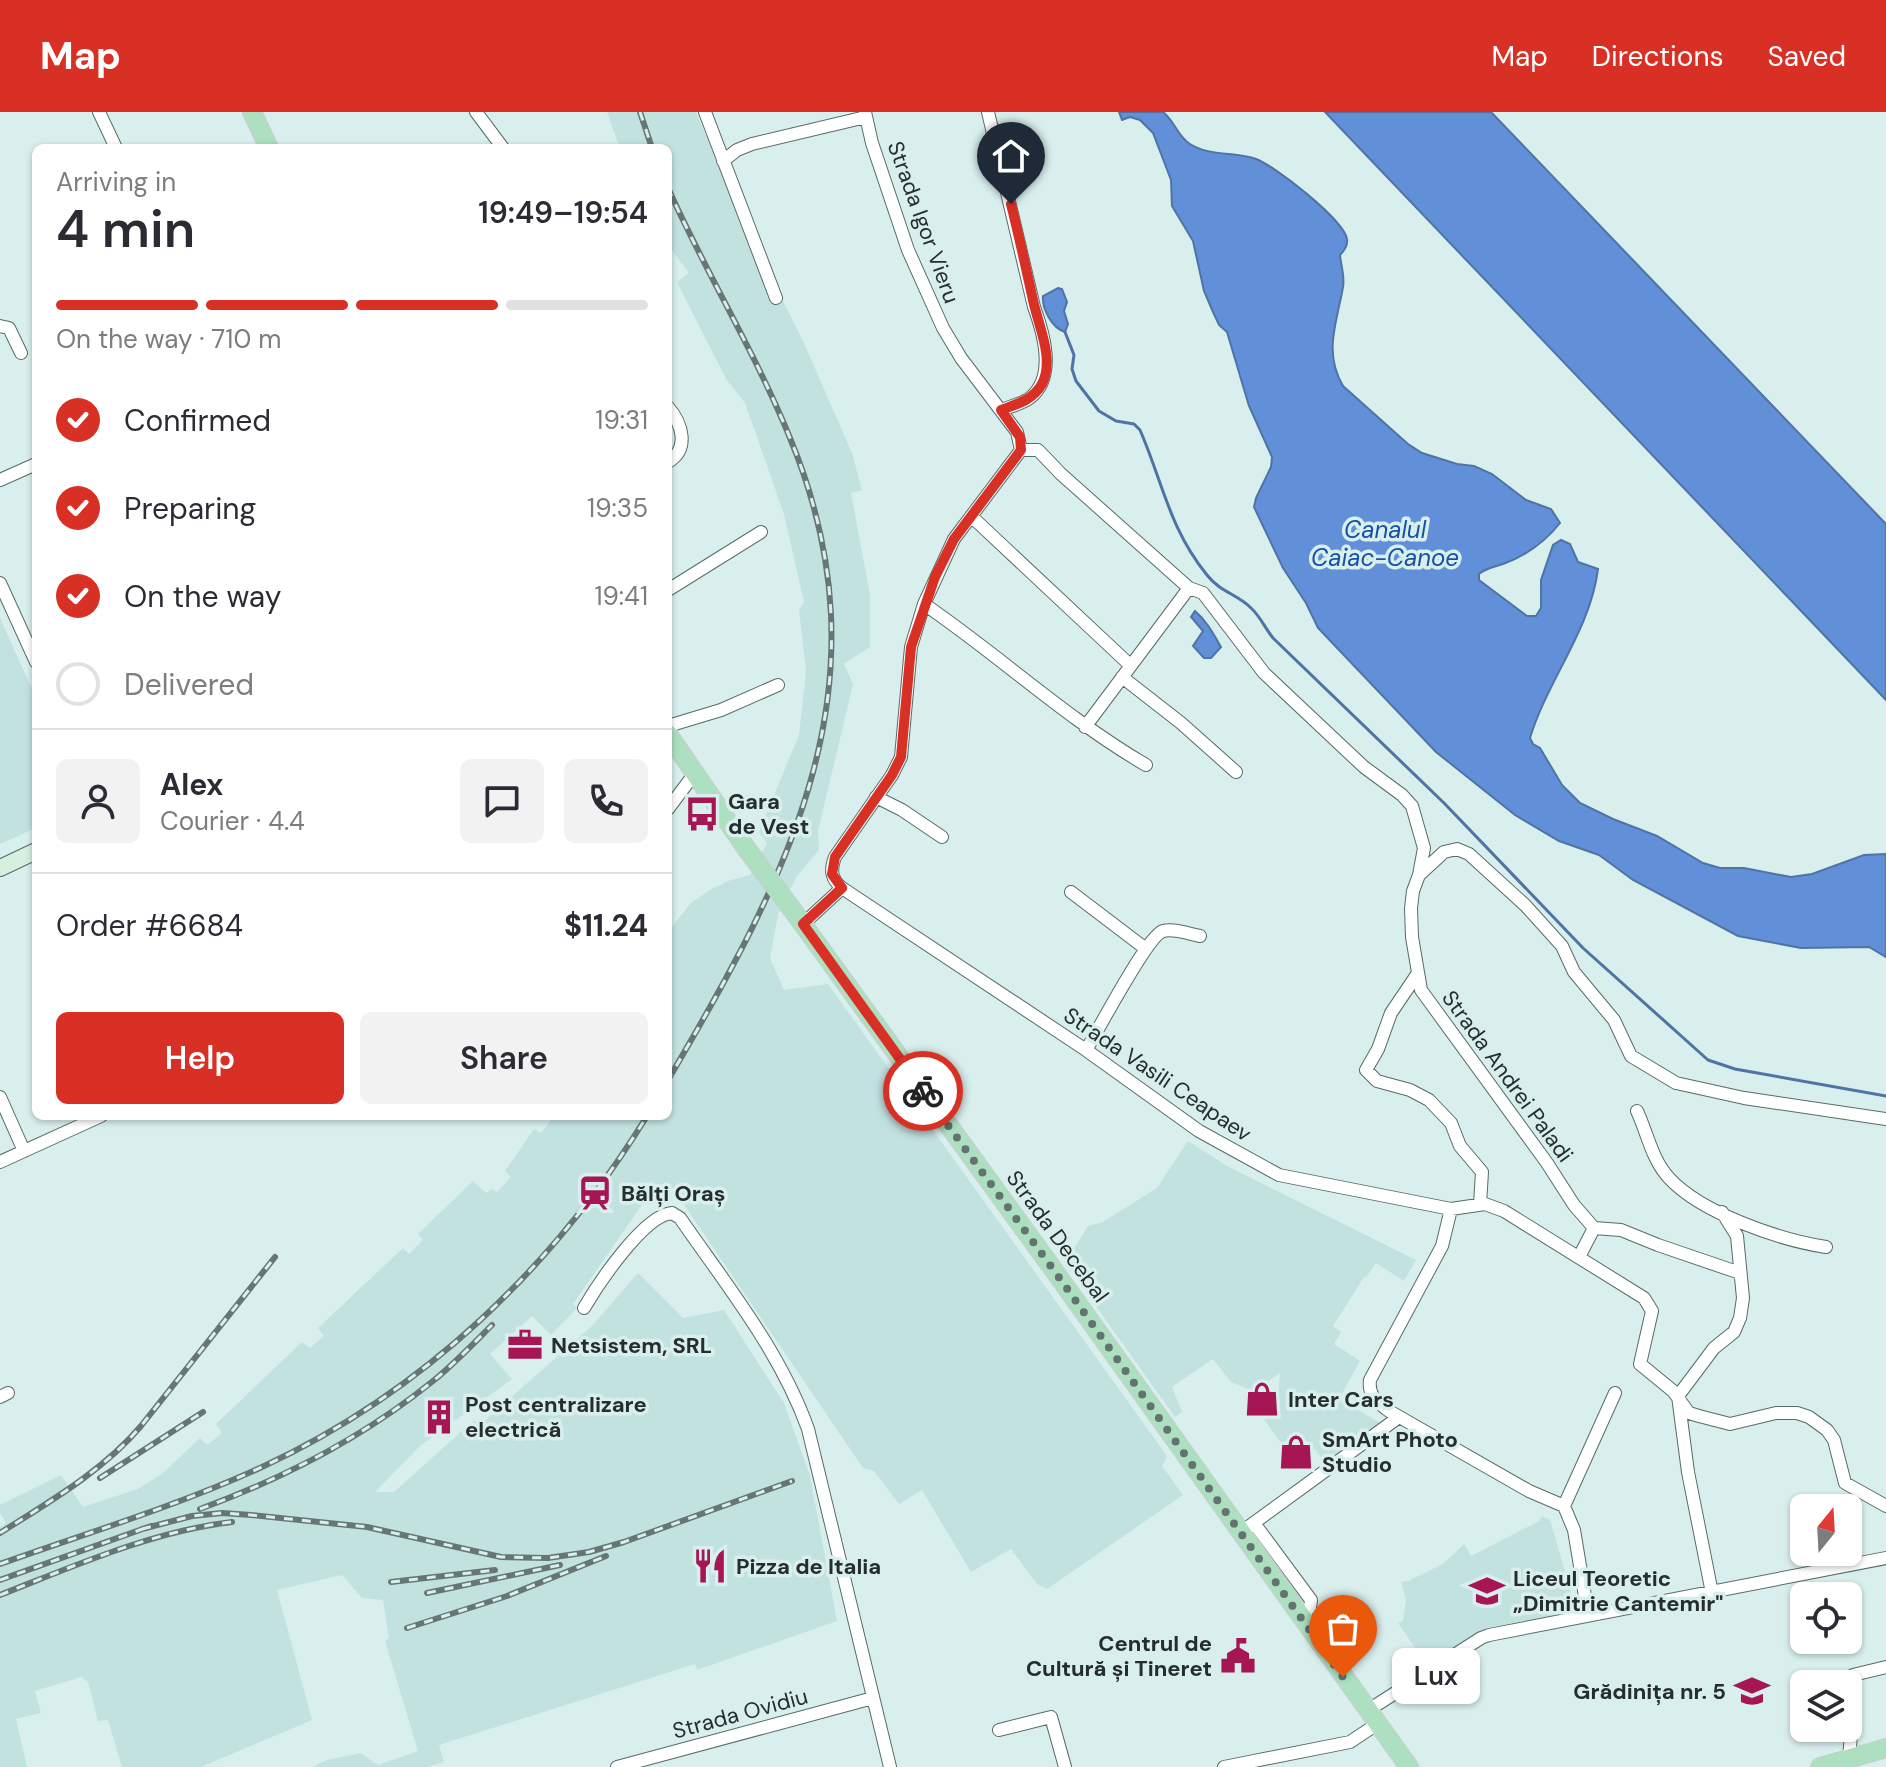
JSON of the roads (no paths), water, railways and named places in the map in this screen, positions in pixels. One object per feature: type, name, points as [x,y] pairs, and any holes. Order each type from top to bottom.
[{"type":"main road","points":[[252,112],[267,144]]},
{"type":"main road","name":"Strada Decebal","points":[[672,740],[746,848],[1058,1276],[1247,1528],[1299,1616],[1409,1767]]},
{"type":"main road","points":[[1820,1767],[1886,1748]]},
{"type":"street","points":[[99,112],[114,144]]},
{"type":"street","points":[[476,112],[500,144]]},
{"type":"street","points":[[705,112],[776,298]]},
{"type":"street","points":[[988,112],[1034,307],[1044,337],[1046,362],[1044,381],[1033,396],[1001,410]]},
{"type":"street","points":[[723,161],[737,150],[752,144],[866,115]]},
{"type":"street","name":"Strada Igor Vieru","points":[[866,115],[895,212],[925,290],[961,358],[1020,437],[1021,450]]},
{"type":"street","points":[[0,326],[12,332],[21,353]]},
{"type":"street","points":[[672,413],[683,437],[679,452],[672,458]]},
{"type":"street","points":[[798,918],[842,888],[832,874],[833,863],[892,775],[903,752],[911,647],[924,604],[954,539],[1021,450],[1038,450],[1189,588],[1203,593],[1264,673],[1412,806],[1424,848],[1419,875]]},
{"type":"street","points":[[0,480],[32,466]]},
{"type":"street","points":[[971,516],[1130,665]]},
{"type":"street","points":[[672,588],[761,532]]},
{"type":"street","points":[[0,583],[32,653]]},
{"type":"street","points":[[1085,727],[1189,588]]},
{"type":"street","points":[[924,604],[990,651],[1085,727],[1146,765]]},
{"type":"street","points":[[1122,677],[1181,723],[1236,772]]},
{"type":"street","points":[[672,725],[721,710],[778,685]]},
{"type":"street","points":[[672,804],[695,773]]},
{"type":"street","points":[[876,797],[942,837]]},
{"type":"street","points":[[1419,875],[1444,852],[1457,849],[1469,854],[1525,905],[1562,946],[1574,972],[1614,1020],[1631,1056],[1676,1083],[1744,1098],[1886,1119]]},
{"type":"street","points":[[0,868],[32,853]]},
{"type":"street","name":"Strada Andrei Paladi","points":[[1419,875],[1413,891],[1412,937],[1421,990],[1574,1205],[1594,1228]]},
{"type":"street","name":"Strada Vasili Ceapaev","points":[[842,888],[1086,1050],[1199,1131],[1279,1175],[1451,1209],[1480,1204]]},
{"type":"street","points":[[1071,892],[1146,949]]},
{"type":"street","points":[[1086,1050],[1157,934],[1165,931],[1200,936]]},
{"type":"street","points":[[1418,973],[1391,1013],[1378,1049],[1366,1070],[1371,1078],[1385,1086],[1424,1096],[1453,1126],[1460,1146],[1482,1172],[1480,1204],[1504,1211],[1624,1283],[1650,1304],[1651,1319],[1642,1353],[1642,1368],[1678,1396],[1689,1413],[1724,1423],[1776,1413],[1797,1413],[1809,1417],[1827,1430],[1834,1440],[1845,1483],[1886,1506]]},
{"type":"street","points":[[0,1097],[24,1151]]},
{"type":"street","points":[[1637,1111],[1651,1147],[1668,1177],[1683,1190],[1744,1224],[1826,1247]]},
{"type":"street","points":[[0,1162],[92,1120]]},
{"type":"street","points":[[1451,1209],[1442,1246],[1370,1380],[1370,1393],[1375,1401],[1399,1417],[1529,1491],[1564,1506],[1574,1530],[1588,1614]]},
{"type":"street","points":[[1712,1593],[1680,1428],[1678,1396],[1714,1348],[1731,1336],[1738,1324],[1743,1298],[1736,1231],[1722,1212]]},
{"type":"street","points":[[584,1308],[608,1269],[658,1217],[667,1213],[678,1216],[769,1347],[801,1408],[817,1460],[890,1767]]},
{"type":"street","points":[[1579,1257],[1594,1228],[1621,1230],[1740,1273]]},
{"type":"street","points":[[1564,1506],[1615,1393]]},
{"type":"street","points":[[1247,1528],[1399,1417]]},
{"type":"street","points":[[1224,1767],[1350,1742],[1372,1718],[1481,1638],[1588,1614],[1886,1558]]},
{"type":"street","points":[[1862,1673],[1886,1667]]},
{"type":"street","name":"Strada Ovidiu","points":[[617,1767],[873,1698]]},
{"type":"street","points":[[999,1730],[1051,1717],[1065,1767]]},
{"type":"street","points":[[1849,1759],[1850,1742]]},
{"type":"water","name":"Canalul Caiac-Canoe","points":[[1119,112],[1163,112],[1186,141],[1197,148],[1256,159],[1307,194],[1343,230],[1347,242],[1340,255],[1343,283],[1333,349],[1337,373],[1343,386],[1422,453],[1474,466],[1492,474],[1526,500],[1551,509],[1560,523],[1527,553],[1484,570],[1479,574],[1479,580],[1527,616],[1536,616],[1541,608],[1541,580],[1553,545],[1561,540],[1570,544],[1578,562],[1598,569],[1587,613],[1530,738],[1540,748],[1562,785],[1580,803],[1657,836],[1703,863],[1720,868],[1744,868],[1791,877],[1812,874],[1864,855],[1886,854],[1886,957],[1869,947],[1801,948],[1738,936],[1633,880],[1599,855],[1559,841],[1515,815],[1436,752],[1318,628],[1283,568],[1254,507],[1271,467],[1272,457],[1249,406],[1227,332],[1219,325],[1204,291],[1193,241],[1172,206],[1171,180],[1153,133],[1140,120],[1130,117],[1122,120]]},
{"type":"water","points":[[1325,112],[1491,112],[1886,524],[1886,700]]},
{"type":"water","points":[[1062,289],[1067,302],[1064,311],[1068,324],[1065,332],[1052,322],[1043,301],[1043,296]]},
{"type":"water","points":[[1195,611],[1221,647],[1211,658],[1204,658],[1193,646],[1203,631],[1191,617]]},
{"type":"waterway","points":[[1065,332],[1074,355],[1072,369],[1076,381],[1099,411],[1116,421],[1134,424],[1140,430],[1175,522],[1207,575],[1251,608],[1273,638],[1444,803],[1583,948],[1708,1060],[1735,1069],[1886,1096]]},
{"type":"railway","points":[[640,112],[651,144]]},
{"type":"railway","points":[[672,196],[762,375],[790,438],[819,527],[831,612],[828,693],[813,772],[787,849],[753,926],[672,1073]]},
{"type":"railway","points":[[0,1564],[230,1481],[321,1437],[377,1402],[430,1363],[527,1274],[570,1224],[644,1120]]},
{"type":"railway","points":[[0,1533],[75,1485],[126,1442],[275,1257]]},
{"type":"railway","points":[[200,1509],[292,1470],[351,1438],[441,1374],[492,1325]]},
{"type":"railway","points":[[100,1478],[203,1412]]},
{"type":"railway","points":[[142,1529],[192,1516],[222,1513],[251,1515],[367,1527],[501,1557],[548,1558],[589,1552],[624,1542],[792,1481]]},
{"type":"railway","points":[[0,1595],[143,1541],[232,1522]]},
{"type":"railway","points":[[0,1580],[151,1526]]},
{"type":"railway","points":[[407,1628],[507,1596],[606,1556]]},
{"type":"railway","points":[[427,1593],[560,1565]]},
{"type":"railway","points":[[391,1582],[495,1570]]},
{"type":"place","name":"Gara de Vest","points":[[702,814]]},
{"type":"place","name":"Bălți Oraș","points":[[595,1193]]},
{"type":"place","name":"Netsistem, SRL","points":[[525,1345]]},
{"type":"place","name":"Inter Cars","points":[[1262,1399]]},
{"type":"place","name":"Post centralizare electrică","points":[[439,1417]]},
{"type":"place","name":"SmArt Photo Studio","points":[[1296,1452]]},
{"type":"place","name":"Pizza de Italia","points":[[710,1566]]},
{"type":"place","name":"Liceul Teoretic „Dimitrie Cantemir\"","points":[[1487,1591]]},
{"type":"place","name":"Centrul de Cultură și Tineret","points":[[1238,1656]]},
{"type":"place","name":"Lux","points":[[1343,1677]]},
{"type":"place","name":"Grădinița nr. 5","points":[[1752,1691]]}]
